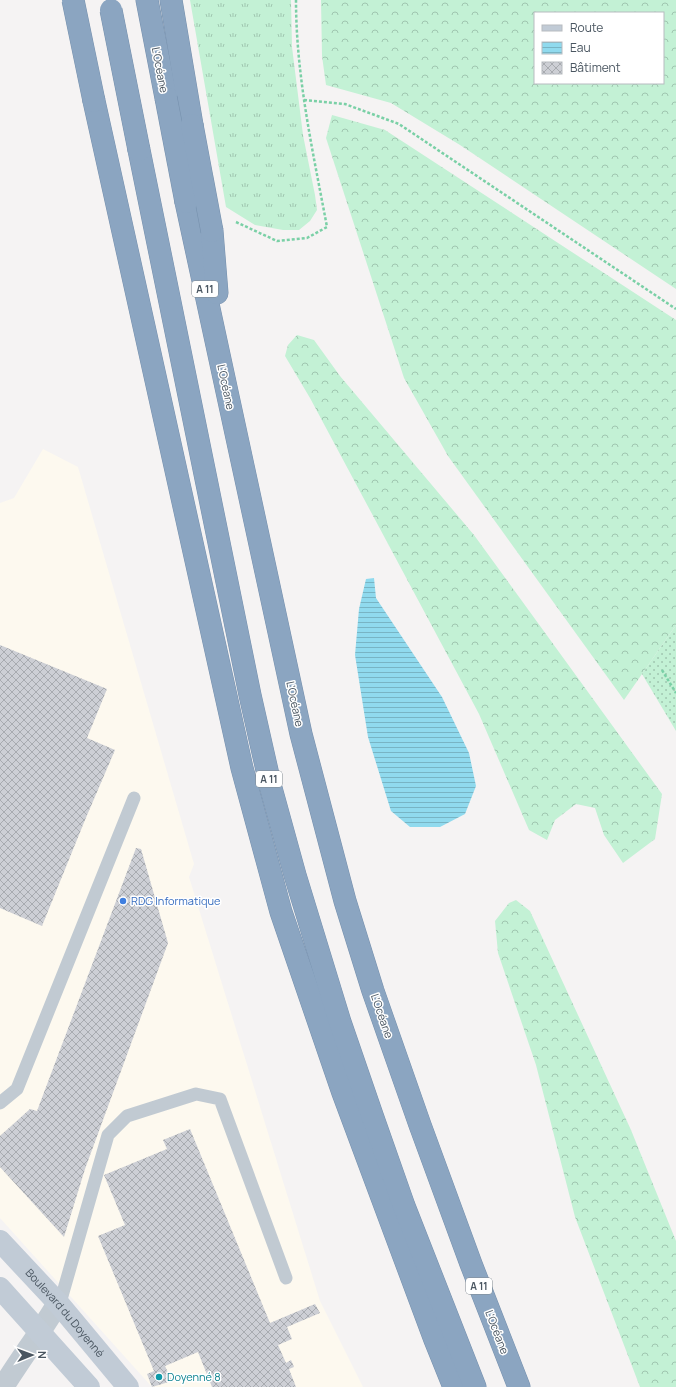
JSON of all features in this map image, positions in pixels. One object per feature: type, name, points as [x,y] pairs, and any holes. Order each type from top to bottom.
[{"type":"highway","points":[[73,0],[94,101],[241,760],[281,912],[346,1100],[435,1340],[454,1387]]},
{"type":"highway","name":"L’Océane","points":[[147,0],[186,202],[301,734],[345,901],[373,991],[420,1125],[473,1272],[519,1387]]},
{"type":"highway","points":[[172,0],[192,125],[212,230],[224,376]]},
{"type":"highway","name":"A 11","points":[[110,5],[138,150],[247,680],[271,788],[294,874],[340,1022],[407,1213],[475,1387]]},
{"type":"main road","name":"Boulevard du Doyenné","points":[[0,1241],[58,1303],[128,1387]]},
{"type":"main road","points":[[0,1288],[89,1387]]},
{"type":"street","points":[[3,1387],[29,1345],[40,1334],[58,1303]]},
{"type":"lane","points":[[0,1102],[17,1089],[134,798]]},
{"type":"lane","points":[[58,1303],[62,1296],[108,1135],[128,1116],[196,1094],[220,1099],[286,1278]]},
{"type":"path","points":[[236,222],[277,241],[307,238],[327,227],[310,142],[304,100],[296,26],[296,0]]},
{"type":"path","points":[[304,100],[345,104],[399,124],[676,309]]},
{"type":"path","points":[[662,670],[676,693]]},
{"type":"shaded area","points":[[43,449],[78,467],[194,864],[189,877],[320,1301],[363,1387],[152,1387],[0,1218],[0,503],[14,498]]},
{"type":"green space","points":[[190,0],[291,0],[292,47],[303,135],[317,210],[310,221],[299,230],[283,230],[255,225],[226,207]]},
{"type":"green space","points":[[321,0],[676,0],[676,289],[460,145],[391,103],[326,85],[322,56]]},
{"type":"green space","points":[[332,115],[385,130],[676,320],[676,625],[624,700],[448,456],[404,378],[326,138]]},
{"type":"green space","points":[[297,335],[314,340],[340,376],[474,535],[662,794],[655,839],[623,863],[604,835],[595,808],[576,804],[555,820],[547,840],[529,830],[479,714],[310,398],[285,356],[288,345]]},
{"type":"green space","points":[[676,625],[676,731],[642,674]]},
{"type":"green space","points":[[516,900],[530,911],[631,1130],[676,1241],[676,1387],[640,1387],[575,1217],[536,1065],[498,953],[495,921],[509,903]]},
{"type":"water","points":[[374,578],[376,598],[442,697],[469,753],[476,786],[465,814],[440,827],[410,827],[391,811],[368,737],[355,655],[359,609],[366,579]]},
{"type":"building","points":[[0,645],[107,689],[87,738],[115,750],[42,926],[0,908]]},
{"type":"building","points":[[136,848],[141,849],[168,943],[85,1169],[64,1237],[0,1167],[0,1136],[30,1109],[37,1111]]},
{"type":"building","points":[[190,1129],[270,1323],[315,1304],[320,1313],[287,1327],[292,1339],[278,1345],[286,1363],[291,1360],[294,1367],[289,1369],[296,1387],[212,1387],[198,1352],[165,1366],[172,1381],[152,1387],[147,1374],[154,1371],[98,1236],[125,1225],[104,1175],[167,1149],[163,1140]]},
{"type":"place","name":"RDG Informatique","points":[[123,901]]},
{"type":"place","name":"Doyenné 8","points":[[159,1377]]}]
